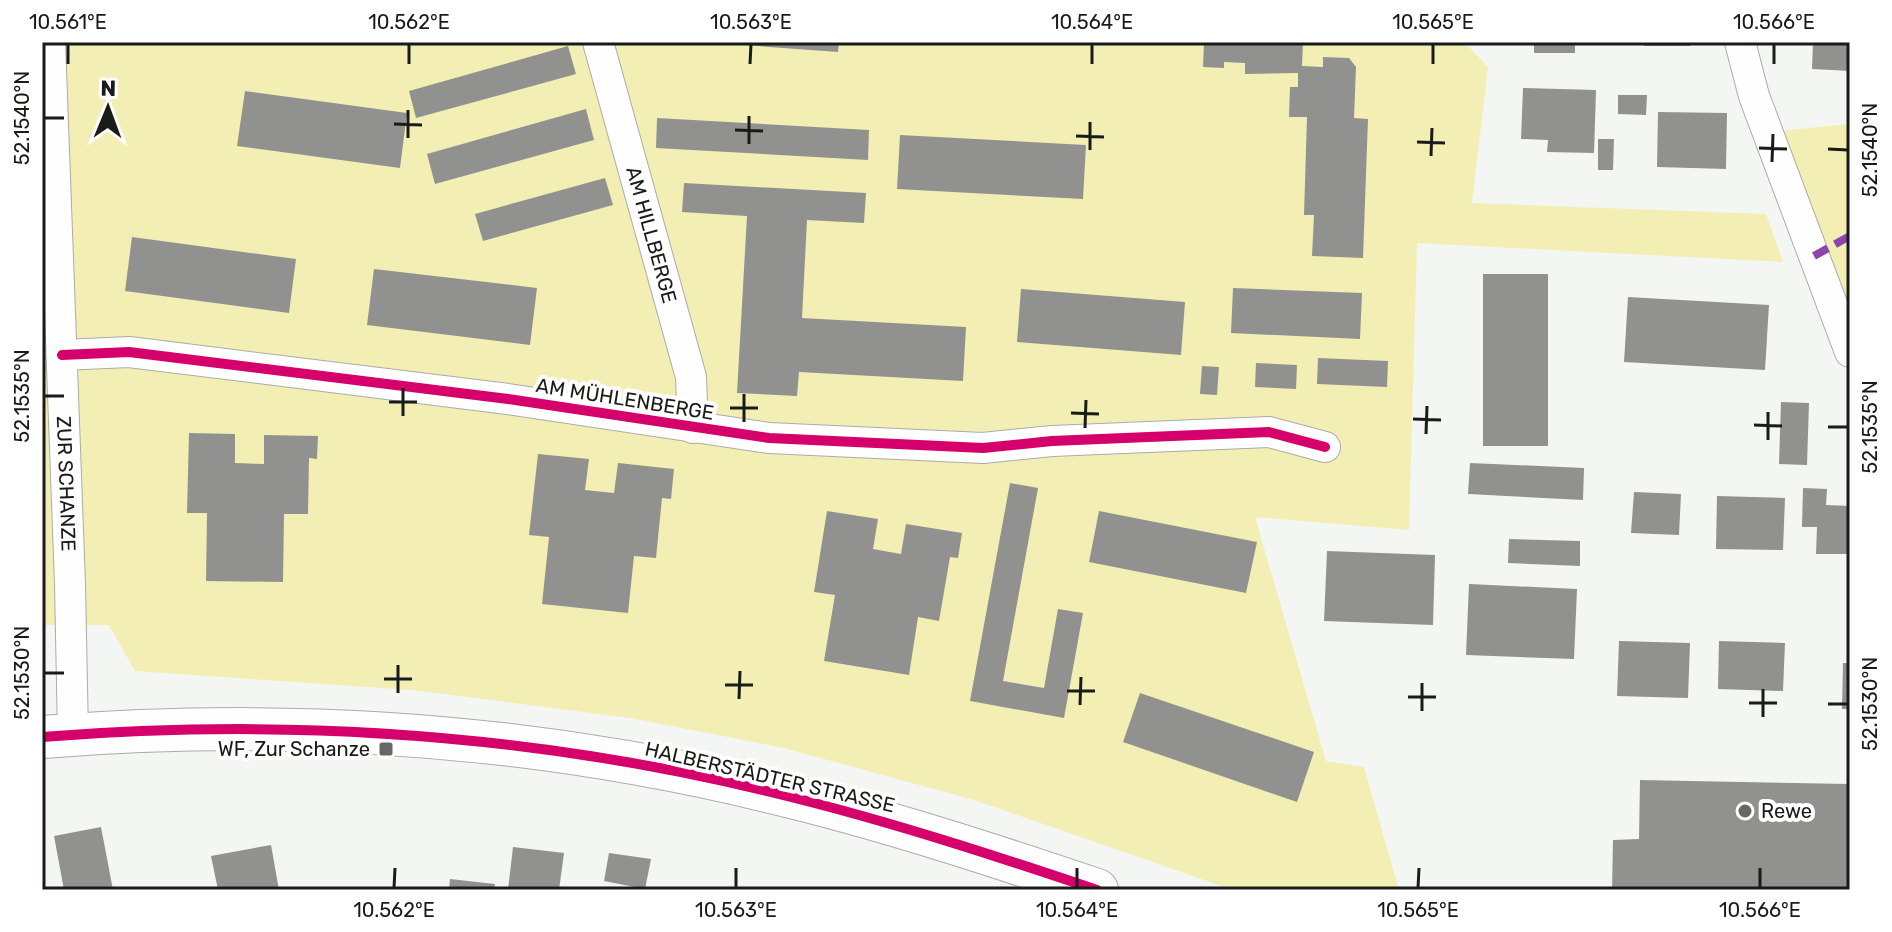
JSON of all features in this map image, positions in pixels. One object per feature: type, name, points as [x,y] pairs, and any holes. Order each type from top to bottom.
[{"type":"main road","name":"HALBERSTÄDTER STRASSE","points":[[58,736],[241,728],[337,730],[515,746],[638,764],[789,796],[924,832],[1097,890]]},
{"type":"street","name":"ZUR SCHANZE","points":[[50,42],[62,355],[58,736]]},
{"type":"street","name":"AM HILLBERGE","points":[[598,42],[691,377],[693,428]]},
{"type":"street","points":[[1740,42],[1754,96],[1843,309],[1850,352]]},
{"type":"street","name":"AM MÜHLENBERGE","points":[[62,355],[129,352],[508,399],[769,438],[983,448],[1052,441],[1269,432],[1325,447]]},
{"type":"shaded area","points":[[42,42],[1464,42],[1488,67],[1472,203],[1766,214],[1783,262],[1417,243],[1409,530],[1255,517],[1326,761],[1364,767],[1399,890],[1233,890],[974,800],[784,748],[630,718],[412,690],[135,671],[109,625],[47,625],[42,637]]},
{"type":"shaded area","points":[[1850,124],[1850,305],[1836,313],[1768,132]]},
{"type":"building","points":[[729,42],[839,42],[838,52]]},
{"type":"building","points":[[1204,42],[1303,42],[1302,66],[1323,67],[1323,57],[1349,58],[1356,67],[1354,118],[1368,119],[1363,258],[1312,256],[1314,215],[1304,215],[1307,117],[1289,117],[1290,87],[1298,87],[1298,73],[1245,74],[1245,63],[1224,62],[1224,68],[1203,67]]},
{"type":"building","points":[[1534,42],[1575,42],[1575,53],[1534,53]]},
{"type":"building","points":[[1644,42],[1691,42],[1690,46],[1644,46]]},
{"type":"building","points":[[1813,42],[1850,42],[1850,71],[1812,69]]},
{"type":"building","points":[[568,46],[576,74],[416,118],[409,91]]},
{"type":"building","points":[[1523,88],[1596,90],[1594,153],[1547,152],[1548,140],[1521,139]]},
{"type":"building","points":[[245,91],[407,113],[400,168],[237,146]]},
{"type":"building","points":[[1618,95],[1647,95],[1646,115],[1618,114]]},
{"type":"building","points":[[586,109],[594,140],[435,184],[427,154]]},
{"type":"building","points":[[1658,112],[1727,113],[1726,169],[1657,167]]},
{"type":"building","points":[[657,118],[869,130],[868,160],[656,148]]},
{"type":"building","points":[[900,135],[1086,145],[1083,199],[897,189]]},
{"type":"building","points":[[1598,139],[1614,139],[1613,170],[1598,170]]},
{"type":"building","points":[[605,178],[613,205],[483,241],[475,214]]},
{"type":"building","points":[[684,183],[866,193],[864,223],[807,220],[802,318],[966,327],[963,381],[799,372],[797,396],[737,393],[747,216],[682,212]]},
{"type":"building","points":[[132,237],[296,259],[289,313],[125,291]]},
{"type":"building","points":[[374,269],[537,288],[530,345],[367,325]]},
{"type":"building","points":[[1483,274],[1548,274],[1548,446],[1483,446]]},
{"type":"building","points":[[1233,288],[1362,293],[1360,339],[1231,333]]},
{"type":"building","points":[[1021,289],[1185,302],[1181,355],[1017,342]]},
{"type":"building","points":[[1628,297],[1769,305],[1765,370],[1624,362]]},
{"type":"building","points":[[1318,358],[1388,361],[1387,387],[1317,384]]},
{"type":"building","points":[[1256,363],[1297,365],[1296,389],[1255,387]]},
{"type":"building","points":[[1202,366],[1219,367],[1217,395],[1200,394]]},
{"type":"building","points":[[1781,402],[1809,403],[1807,465],[1779,464]]},
{"type":"building","points":[[189,433],[235,434],[235,463],[264,464],[264,435],[318,436],[317,459],[309,458],[308,514],[284,514],[283,582],[206,581],[207,513],[187,513]]},
{"type":"building","points":[[538,454],[589,459],[585,490],[614,493],[618,463],[674,469],[671,499],[662,498],[656,558],[634,556],[628,613],[542,604],[549,537],[529,535]]},
{"type":"building","points":[[1470,463],[1584,468],[1583,500],[1468,494]]},
{"type":"building","points":[[1010,483],[1038,488],[1003,681],[1044,688],[1058,609],[1083,613],[1064,718],[970,701]]},
{"type":"building","points":[[1803,488],[1827,489],[1826,505],[1850,506],[1850,554],[1816,554],[1817,527],[1802,527]]},
{"type":"building","points":[[1634,492],[1681,494],[1679,535],[1631,533]]},
{"type":"building","points":[[1717,496],[1785,498],[1783,550],[1716,549]]},
{"type":"building","points":[[827,511],[878,519],[873,549],[901,554],[906,524],[962,533],[958,558],[950,557],[939,621],[918,617],[909,675],[824,661],[835,595],[814,592]]},
{"type":"building","points":[[1099,511],[1257,542],[1246,593],[1089,562]]},
{"type":"building","points":[[1509,539],[1580,541],[1580,566],[1508,563]]},
{"type":"building","points":[[1327,551],[1435,555],[1433,625],[1324,621]]},
{"type":"building","points":[[1469,584],[1577,589],[1574,659],[1466,655]]},
{"type":"building","points":[[1619,641],[1690,643],[1688,698],[1617,696]]},
{"type":"building","points":[[1719,641],[1785,643],[1783,691],[1718,689]]},
{"type":"building","points":[[1843,663],[1850,663],[1850,709],[1842,709]]},
{"type":"building","points":[[1140,693],[1314,752],[1297,802],[1123,742]]},
{"type":"building","name":"Rewe","points":[[1640,780],[1850,784],[1850,890],[1612,890],[1613,840],[1639,839]]},
{"type":"building","points":[[101,827],[113,890],[64,890],[54,836]]},
{"type":"building","points":[[271,845],[279,890],[218,890],[211,856]]},
{"type":"building","points":[[513,847],[564,853],[559,890],[508,890]]},
{"type":"building","points":[[609,853],[651,859],[645,889],[604,881]]},
{"type":"building","points":[[450,879],[495,884],[494,890],[449,890]]},
{"type":"marked path","points":[[1814,256],[1850,236]]},
{"type":"cycle path","points":[[62,355],[129,352],[508,399],[769,438],[983,448],[1052,441],[1269,432],[1325,447]]},
{"type":"cycle path","points":[[42,737],[231,729],[419,736],[513,745],[699,776],[791,797],[945,840],[1097,890]]},
{"type":"place","name":"WF, Zur Schanze","points":[[386,749]]},
{"type":"place","name":"Rewe","points":[[1745,811]]}]
